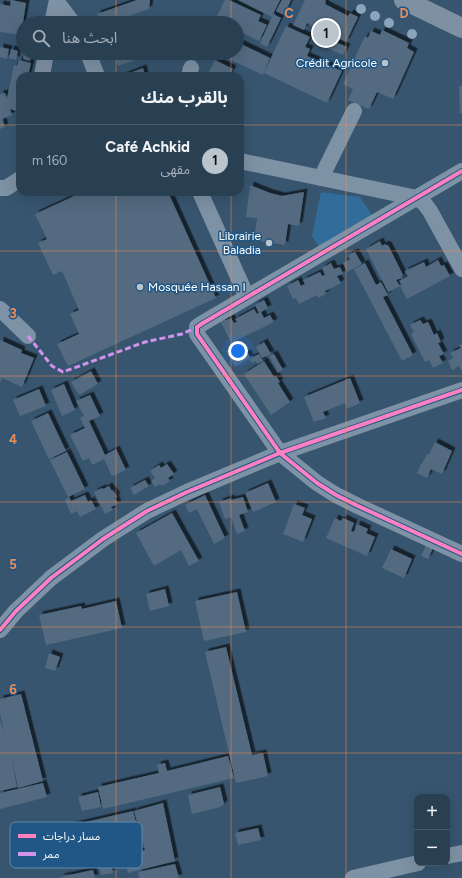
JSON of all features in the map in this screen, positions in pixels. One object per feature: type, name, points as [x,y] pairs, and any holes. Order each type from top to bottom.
[{"type":"main road","points":[[404,0],[462,28]]},
{"type":"street","points":[[54,16],[57,1]]},
{"type":"street","points":[[57,1],[68,16]]},
{"type":"street","points":[[43,72],[45,60]]},
{"type":"street","points":[[91,60],[95,72]]},
{"type":"street","points":[[321,178],[354,111]]},
{"type":"street","points":[[244,162],[417,198],[424,203],[430,211],[462,269]]},
{"type":"street","points":[[462,171],[197,327],[197,334],[280,453],[317,483],[336,495],[462,554]]},
{"type":"street","points":[[0,188],[6,188],[16,182]]},
{"type":"street","points":[[202,196],[247,297]]},
{"type":"street","points":[[0,309],[28,336]]},
{"type":"street","points":[[0,630],[16,611],[51,578],[103,539],[147,511],[187,492],[280,453],[462,390]]},
{"type":"street","points":[[450,855],[462,853]]},
{"type":"street","points":[[353,878],[414,864]]},
{"type":"shaded area","points":[[321,192],[360,197],[374,218],[319,247],[312,236]]},
{"type":"building","points":[[11,0],[26,3],[24,16],[16,16],[16,34],[0,32],[0,4],[10,6]]},
{"type":"building","points":[[137,0],[150,0],[149,9],[130,16],[98,16],[97,14]]},
{"type":"building","points":[[225,0],[229,0],[261,15],[258,21],[267,25],[259,41],[244,34],[244,16],[217,16]]},
{"type":"building","points":[[238,0],[280,0],[273,14],[281,18],[267,47],[260,43],[272,17]]},
{"type":"building","points":[[282,0],[291,0],[284,15],[276,11]]},
{"type":"building","points":[[305,0],[324,0],[326,1],[325,4],[348,16],[350,13],[358,17],[346,42],[307,23],[304,30],[293,25]]},
{"type":"building","points":[[286,26],[310,37],[305,47],[310,49],[307,56],[342,71],[327,103],[264,73]]},
{"type":"building","points":[[382,30],[409,43],[407,48],[414,52],[393,99],[377,92],[369,109],[348,100],[353,89],[343,84],[365,36],[368,38],[371,31],[380,35]]},
{"type":"building","points":[[331,40],[347,47],[343,55],[327,48]]},
{"type":"building","points":[[244,45],[270,58],[263,75],[231,60],[244,60]]},
{"type":"building","points":[[0,47],[9,49],[7,59],[0,57]]},
{"type":"building","points":[[11,49],[16,50],[16,60],[9,58]]},
{"type":"building","points":[[19,60],[31,63],[29,72],[16,72],[16,111],[10,109],[12,115],[2,119],[5,127],[0,129],[0,94],[5,93],[7,98],[14,65],[17,66]]},
{"type":"building","points":[[116,60],[135,60],[118,66]]},
{"type":"building","points":[[215,60],[233,69],[231,72],[209,72]]},
{"type":"building","points":[[143,68],[144,72],[132,72]]},
{"type":"building","points":[[459,86],[462,86],[462,113],[460,113]]},
{"type":"building","points":[[250,185],[282,196],[304,192],[299,226],[288,224],[285,245],[254,240],[257,218],[246,217]]},
{"type":"building","name":"Mosquée Hassan I","points":[[74,196],[170,196],[216,298],[68,366],[57,344],[79,334],[70,314],[79,310],[62,271],[53,275],[38,243],[47,239],[35,214]]},
{"type":"building","points":[[380,241],[382,246],[385,244],[388,245],[403,275],[401,276],[402,278],[396,280],[400,286],[388,292],[366,249]]},
{"type":"building","points":[[355,252],[362,264],[347,272],[343,263],[350,259],[348,255]]},
{"type":"building","points":[[438,260],[441,266],[444,265],[450,276],[407,299],[399,281],[408,276],[405,271],[424,262],[426,267]]},
{"type":"building","points":[[331,263],[334,269],[340,267],[343,274],[337,276],[341,283],[325,291],[326,294],[318,298],[317,295],[299,304],[296,298],[293,299],[287,286],[298,280],[301,286],[305,284],[303,280],[320,272],[322,276],[325,275],[322,268]]},
{"type":"building","points":[[365,263],[376,285],[381,282],[388,295],[383,297],[413,355],[402,361],[354,269]]},
{"type":"building","points":[[264,300],[268,308],[261,312],[264,318],[270,315],[274,322],[231,343],[221,322],[231,318],[234,323],[237,322],[235,319],[254,309],[257,314],[259,313],[255,305]]},
{"type":"building","points":[[420,320],[423,324],[428,322],[434,335],[437,333],[441,342],[438,343],[444,354],[439,356],[443,363],[433,368],[429,360],[425,362],[411,334],[414,332],[410,325]]},
{"type":"building","points":[[0,340],[22,350],[21,353],[34,358],[22,387],[2,378],[0,383]]},
{"type":"building","points":[[264,342],[271,354],[262,358],[256,347]]},
{"type":"building","points":[[462,344],[462,372],[459,366],[452,370],[448,361],[453,358],[450,353],[461,348],[459,345]]},
{"type":"building","points":[[237,345],[243,355],[248,353],[250,358],[235,367],[226,351]]},
{"type":"building","points":[[259,354],[263,361],[257,364],[256,361],[252,363],[249,359]]},
{"type":"building","points":[[274,354],[283,370],[278,372],[269,356]]},
{"type":"building","points":[[264,361],[274,377],[276,376],[280,382],[278,383],[290,402],[271,415],[244,374]]},
{"type":"building","points":[[91,371],[98,384],[79,395],[71,382]]},
{"type":"building","points":[[350,378],[360,403],[347,409],[345,403],[323,412],[326,418],[314,422],[304,397]]},
{"type":"building","points":[[64,384],[75,410],[62,416],[51,390]]},
{"type":"building","points":[[39,389],[46,406],[20,416],[13,400]]},
{"type":"building","points":[[90,395],[100,416],[89,421],[105,455],[116,449],[126,470],[112,476],[104,459],[92,465],[89,458],[83,461],[70,435],[85,428],[80,418],[84,416],[76,401]]},
{"type":"building","points":[[48,413],[66,451],[49,459],[31,421]]},
{"type":"building","points":[[435,442],[452,451],[442,474],[431,469],[427,478],[417,473]]},
{"type":"building","points":[[67,452],[85,489],[68,497],[50,460]]},
{"type":"building","points":[[167,464],[174,474],[168,478],[170,481],[162,486],[160,484],[155,487],[151,481],[155,478],[150,471],[159,465],[161,468]]},
{"type":"building","points":[[145,480],[149,486],[134,495],[130,488]]},
{"type":"building","points":[[268,483],[276,502],[253,512],[245,493]]},
{"type":"building","points":[[109,486],[117,497],[115,498],[118,504],[111,507],[113,510],[105,514],[94,492]]},
{"type":"building","points":[[85,495],[88,502],[91,500],[96,509],[80,517],[77,511],[71,514],[65,500],[69,497],[71,501]]},
{"type":"building","points":[[205,495],[225,538],[214,544],[197,509],[189,513],[185,505]]},
{"type":"building","points":[[243,497],[248,512],[239,515],[245,531],[237,534],[231,517],[225,519],[219,502],[231,498],[231,500]]},
{"type":"building","points":[[294,504],[305,508],[302,515],[312,519],[303,542],[283,534]]},
{"type":"building","points":[[172,513],[199,561],[189,566],[181,550],[154,566],[136,533]]},
{"type":"building","points":[[335,518],[341,521],[343,518],[354,523],[351,531],[354,532],[357,524],[368,529],[366,533],[375,537],[367,556],[326,538]]},
{"type":"building","points":[[427,543],[434,546],[428,559],[421,556]]},
{"type":"building","points":[[391,549],[412,559],[404,578],[382,568]]},
{"type":"building","points":[[165,589],[169,606],[150,611],[146,594]]},
{"type":"building","points":[[237,592],[246,632],[204,641],[195,601]]},
{"type":"building","points":[[116,601],[122,628],[46,645],[39,615],[81,606],[82,609]]},
{"type":"building","points":[[226,647],[252,755],[263,753],[268,776],[236,783],[205,652]]},
{"type":"building","points":[[49,653],[60,657],[55,671],[45,668]]},
{"type":"building","points":[[21,694],[43,781],[18,788],[11,755],[17,787],[0,791],[0,720],[4,732],[0,714],[0,699]]},
{"type":"building","points":[[228,756],[234,778],[103,809],[98,787],[159,773],[157,765],[165,763],[167,771]]},
{"type":"building","points":[[43,783],[47,797],[0,809],[0,793]]},
{"type":"building","points":[[220,787],[223,805],[192,814],[188,795]]},
{"type":"building","points":[[98,792],[101,807],[82,811],[78,797]]},
{"type":"building","points":[[163,803],[175,861],[128,873],[127,868],[142,868],[142,851],[145,850],[142,839],[142,822],[137,822],[134,811]]},
{"type":"building","points":[[133,811],[136,822],[86,822]]},
{"type":"building","points":[[258,828],[261,840],[238,845],[235,833]]},
{"type":"building","points":[[175,864],[179,878],[139,878],[138,872]]},
{"type":"building","points":[[100,868],[112,868],[113,873],[101,875]]},
{"type":"building","points":[[93,870],[95,878],[60,877]]},
{"type":"marked path","points":[[28,336],[52,366],[63,372],[145,342],[182,334],[197,327]]},
{"type":"cycle path","points":[[462,171],[197,327],[197,334],[280,453],[317,483],[336,495],[462,554]]},
{"type":"cycle path","points":[[0,630],[16,611],[51,578],[103,539],[147,511],[187,492],[280,453],[462,390]]},
{"type":"place","name":"Café Achkid","points":[[326,33]]},
{"type":"place","name":"Crédit Agricole","points":[[385,63]]},
{"type":"place","name":"Librairie Baladia","points":[[269,243]]},
{"type":"place","name":"Mosquée Hassan I","points":[[140,287]]}]
